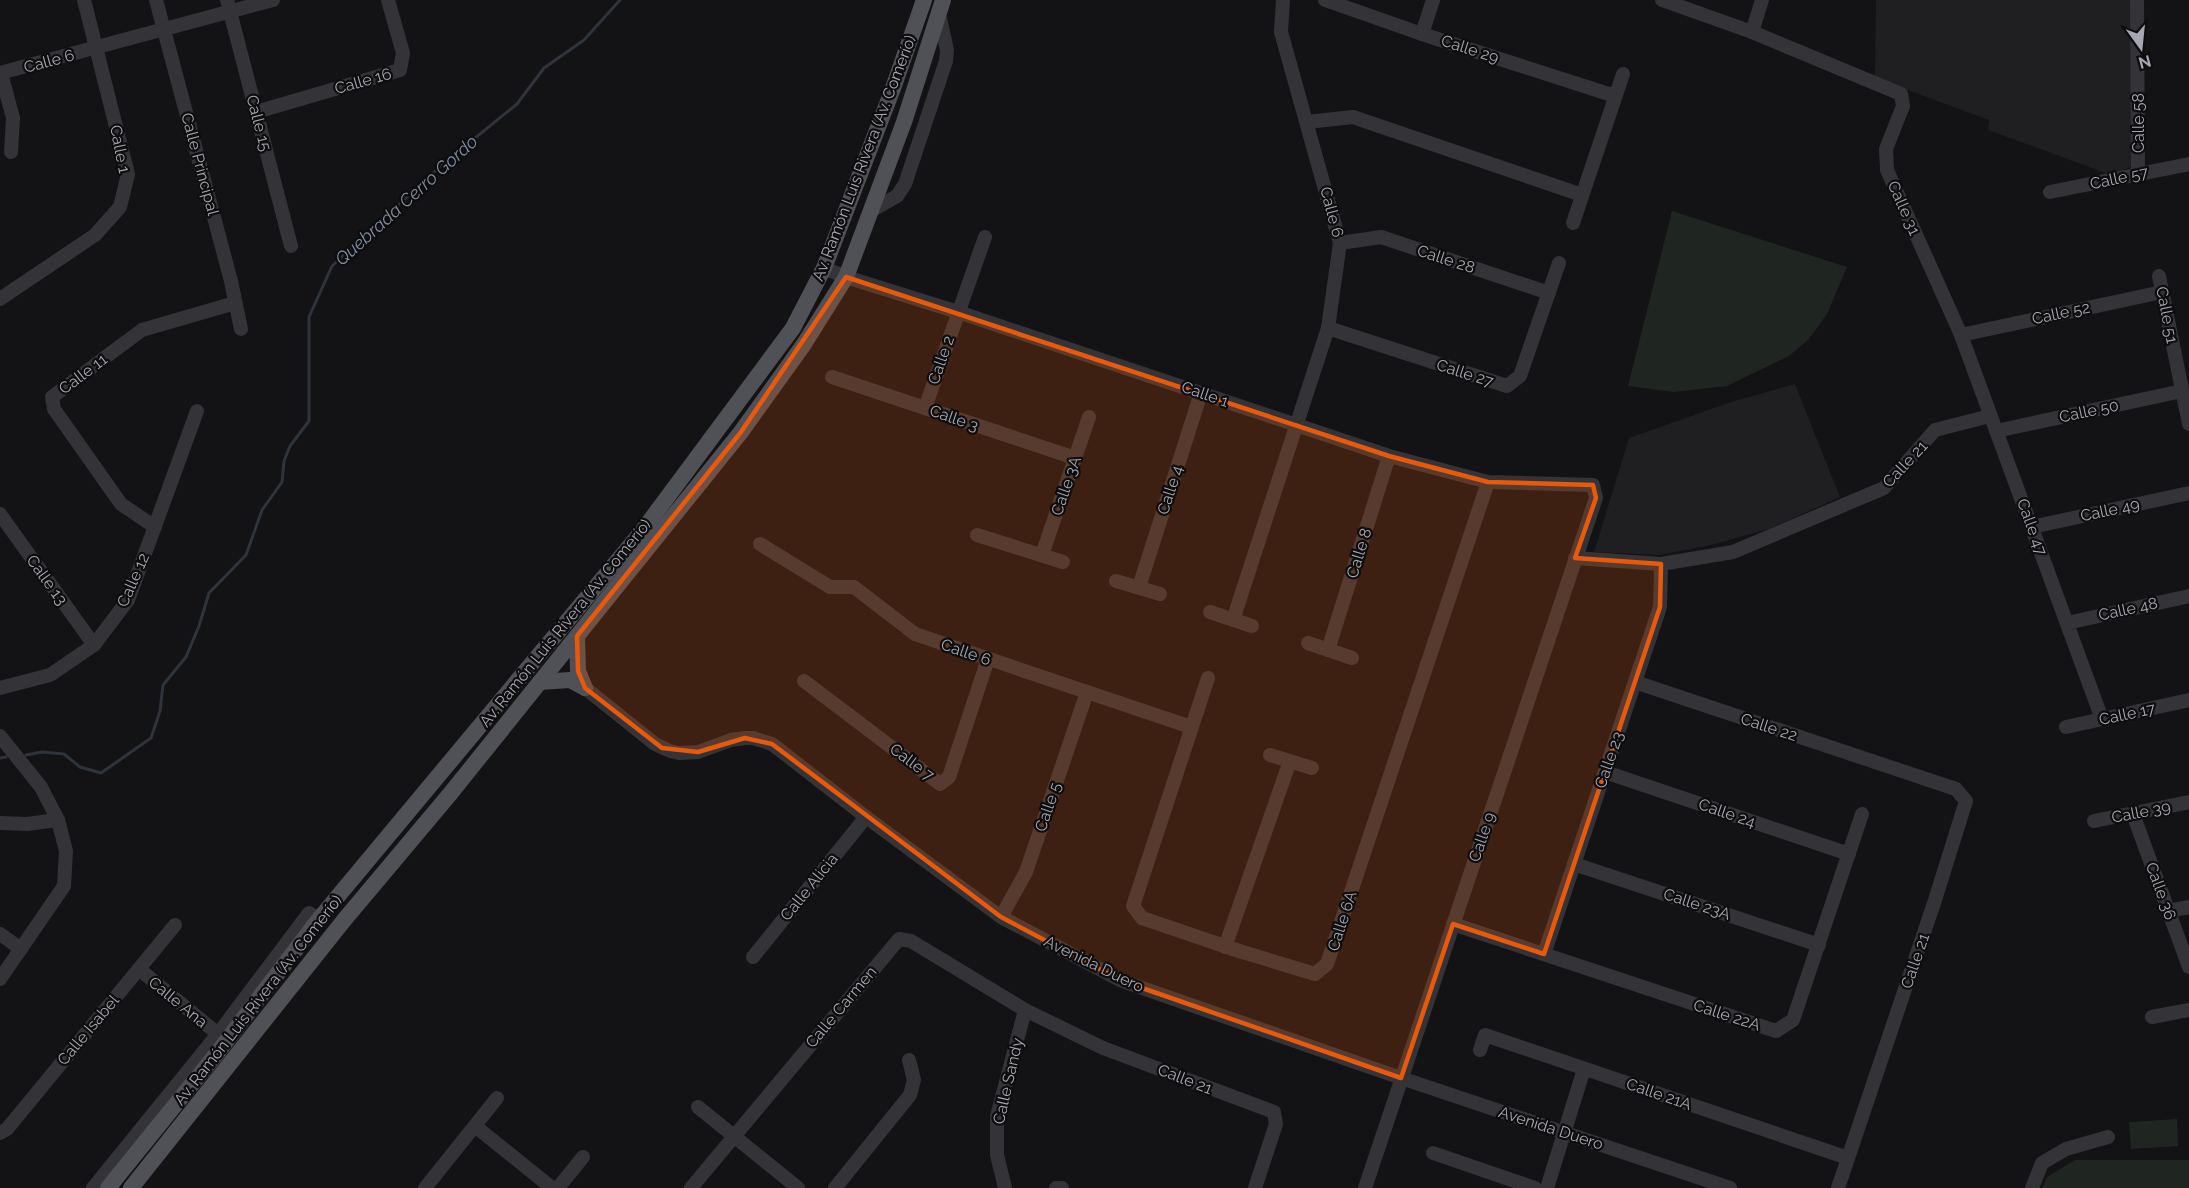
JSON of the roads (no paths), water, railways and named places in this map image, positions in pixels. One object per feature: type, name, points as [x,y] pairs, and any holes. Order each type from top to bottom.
[{"type":"main road","name":"Av. Ramón Luis Rivera (Av. Comerío)","points":[[108,1188],[218,1052],[319,919],[643,530],[793,328],[824,268],[892,91],[924,0]]},
{"type":"main road","name":"Av. Ramón Luis Rivera (Av. Comerío)","points":[[131,1188],[345,919],[450,794],[741,432],[804,344],[846,278],[904,122],[941,7]]},
{"type":"main road","points":[[577,636],[578,672],[585,688]]},
{"type":"main road","points":[[540,682],[556,679],[570,680],[585,688]]},
{"type":"street","name":"Calle 1","points":[[0,299],[95,235],[120,207],[128,174],[84,0]]},
{"type":"street","name":"Calle Principal","points":[[156,0],[241,329]]},
{"type":"street","points":[[97,48],[164,29],[228,6],[273,0]]},
{"type":"street","name":"Calle 16","points":[[256,112],[400,70],[403,53],[388,0]]},
{"type":"street","name":"Calle 6","points":[[1283,0],[1281,32],[1341,243],[1328,328],[1296,425]]},
{"type":"street","name":"Calle 29","points":[[1325,0],[1615,96]]},
{"type":"street","points":[[1422,34],[1433,0]]},
{"type":"street","name":"Calle 31","points":[[1662,0],[1752,32],[1901,94],[1903,106],[1886,149],[1887,170],[1961,335]]},
{"type":"street","points":[[1752,32],[1762,0]]},
{"type":"street","name":"Calle 58","points":[[2137,0],[2138,174]]},
{"type":"street","name":"Calle 15","points":[[228,6],[291,246]]},
{"type":"street","points":[[871,211],[897,196],[905,184],[946,61],[947,50],[941,7]]},
{"type":"street","name":"Calle 6","points":[[0,73],[97,48]]},
{"type":"street","points":[[0,73],[13,118],[11,152]]},
{"type":"street","points":[[1573,224],[1623,74]]},
{"type":"street","points":[[1307,122],[1353,117],[1582,195]]},
{"type":"street","name":"Calle 57","points":[[2050,192],[2189,164]]},
{"type":"street","name":"Calle 2","points":[[925,408],[985,237]]},
{"type":"street","name":"Calle 28","points":[[1341,243],[1381,237],[1549,293]]},
{"type":"street","name":"Calle 27","points":[[1328,328],[1507,386],[1520,375],[1559,263]]},
{"type":"street","name":"Calle 1","points":[[824,268],[846,278],[958,312],[1389,456],[1488,482],[1593,485]]},
{"type":"street","name":"Calle 51","points":[[2159,276],[2189,424]]},
{"type":"street","name":"Calle 52","points":[[1961,335],[2162,292]]},
{"type":"street","name":"Calle 11","points":[[155,527],[121,504],[54,409],[52,397],[142,330],[236,303]]},
{"type":"street","name":"Calle 47","points":[[1961,335],[2102,719]]},
{"type":"street","name":"Calle 3","points":[[832,377],[1075,459]]},
{"type":"street","name":"Calle 50","points":[[1996,431],[2182,391]]},
{"type":"street","name":"Calle 4","points":[[1139,587],[1201,393]]},
{"type":"street","name":"Calle 12","points":[[0,688],[50,675],[94,645],[128,600],[197,411]]},
{"type":"street","name":"Calle 21","points":[[1575,558],[1661,564],[1733,552],[1884,488],[1935,430],[1990,416]]},
{"type":"street","name":"Calle 3A","points":[[1042,555],[1089,417]]},
{"type":"street","points":[[1233,620],[1296,425]]},
{"type":"street","name":"Calle 8","points":[[1328,650],[1389,456]]},
{"type":"street","name":"Calle 6A","points":[[1208,678],[1133,906],[1142,918],[1225,947],[1315,974],[1327,964],[1488,482]]},
{"type":"street","name":"Calle 9","points":[[1365,1188],[1596,498],[1593,485]]},
{"type":"street","name":"Calle 49","points":[[2032,527],[2189,493]]},
{"type":"street","name":"Calle 13","points":[[0,514],[94,645]]},
{"type":"street","points":[[977,535],[1063,562]]},
{"type":"street","name":"Calle 6","points":[[760,544],[830,587],[854,587],[915,634],[1191,727]]},
{"type":"street","name":"Calle 23","points":[[1544,954],[1660,607],[1661,564]]},
{"type":"street","points":[[1116,580],[1160,594]]},
{"type":"street","name":"Calle 48","points":[[2067,623],[2189,596]]},
{"type":"street","points":[[1210,612],[1252,626]]},
{"type":"street","points":[[1308,643],[1352,658]]},
{"type":"street","name":"Calle 7","points":[[804,681],[940,784],[949,777],[988,659]]},
{"type":"street","name":"Calle 22","points":[[1635,682],[1903,771]]},
{"type":"street","name":"Avenida Duero","points":[[585,688],[655,744],[670,751],[698,752],[731,740],[745,738],[772,744],[866,818],[1001,917],[1122,981],[1401,1078],[1730,1188]]},
{"type":"street","name":"Calle 5","points":[[1001,917],[1026,872],[1087,692]]},
{"type":"street","name":"Calle 17","points":[[2066,727],[2189,700]]},
{"type":"street","points":[[0,736],[41,787],[58,820],[66,851],[64,886],[0,979]]},
{"type":"street","points":[[1270,755],[1312,768]]},
{"type":"street","points":[[1225,947],[1290,761]]},
{"type":"street","name":"Calle 21","points":[[1838,1188],[1935,900],[1965,801],[1956,789],[1903,771]]},
{"type":"street","name":"Calle 24","points":[[1605,772],[1849,854]]},
{"type":"street","name":"Calle 39","points":[[2094,821],[2189,802]]},
{"type":"street","name":"Calle 22A","points":[[1453,924],[1776,1031],[1793,1020],[1862,814]]},
{"type":"street","name":"Calle 36","points":[[2133,814],[2189,967]]},
{"type":"street","name":"Calle Alicia","points":[[753,957],[866,818]]},
{"type":"street","points":[[0,822],[27,824],[58,820]]},
{"type":"street","name":"Calle 23A","points":[[1574,864],[1819,945]]},
{"type":"street","points":[[2168,911],[2189,907]]},
{"type":"street","points":[[93,1188],[218,1034],[309,913],[319,919]]},
{"type":"street","name":"Calle Isabel","points":[[0,1133],[7,1129],[175,925]]},
{"type":"street","points":[[0,934],[21,949]]},
{"type":"street","name":"Calle Carmen","points":[[692,1188],[898,939],[911,941],[1025,1010]]},
{"type":"street","name":"Calle Ana","points":[[139,969],[218,1034]]},
{"type":"street","name":"Calle 21","points":[[1025,1010],[1103,1048],[1274,1112],[1275,1125],[1255,1188]]},
{"type":"street","name":"Calle Sandy","points":[[1005,1188],[997,1155],[997,1116],[1025,1010]]},
{"type":"street","points":[[2152,1017],[2189,1010]]},
{"type":"street","name":"Calle 21A","points":[[1480,1050],[1485,1035],[1848,1158]]},
{"type":"street","points":[[835,1188],[910,1095],[914,1080],[909,1060]]},
{"type":"street","points":[[1547,1188],[1584,1069]]},
{"type":"street","points":[[424,1188],[498,1098]]},
{"type":"street","points":[[698,1107],[798,1188]]},
{"type":"street","points":[[475,1126],[552,1188]]},
{"type":"street","points":[[2032,1188],[2042,1163],[2066,1149],[2108,1137]]},
{"type":"street","points":[[1433,1153],[1535,1188]]},
{"type":"street","points":[[558,1188],[583,1157]]},
{"type":"street","points":[[1056,1188],[1062,1188]]},
{"type":"waterway","name":"Quebrada Cerro Gordo","points":[[26,755],[42,752],[64,754],[80,767],[101,773],[151,738],[160,711],[163,685],[186,657],[209,593],[246,555],[262,510],[282,482],[284,461],[290,446],[309,421],[309,317],[332,266],[443,164],[517,104],[544,68],[584,40],[620,0]]},
{"type":"waterway","name":"Quebrada Cerro Gordo","points":[[0,758],[6,757]]}]
